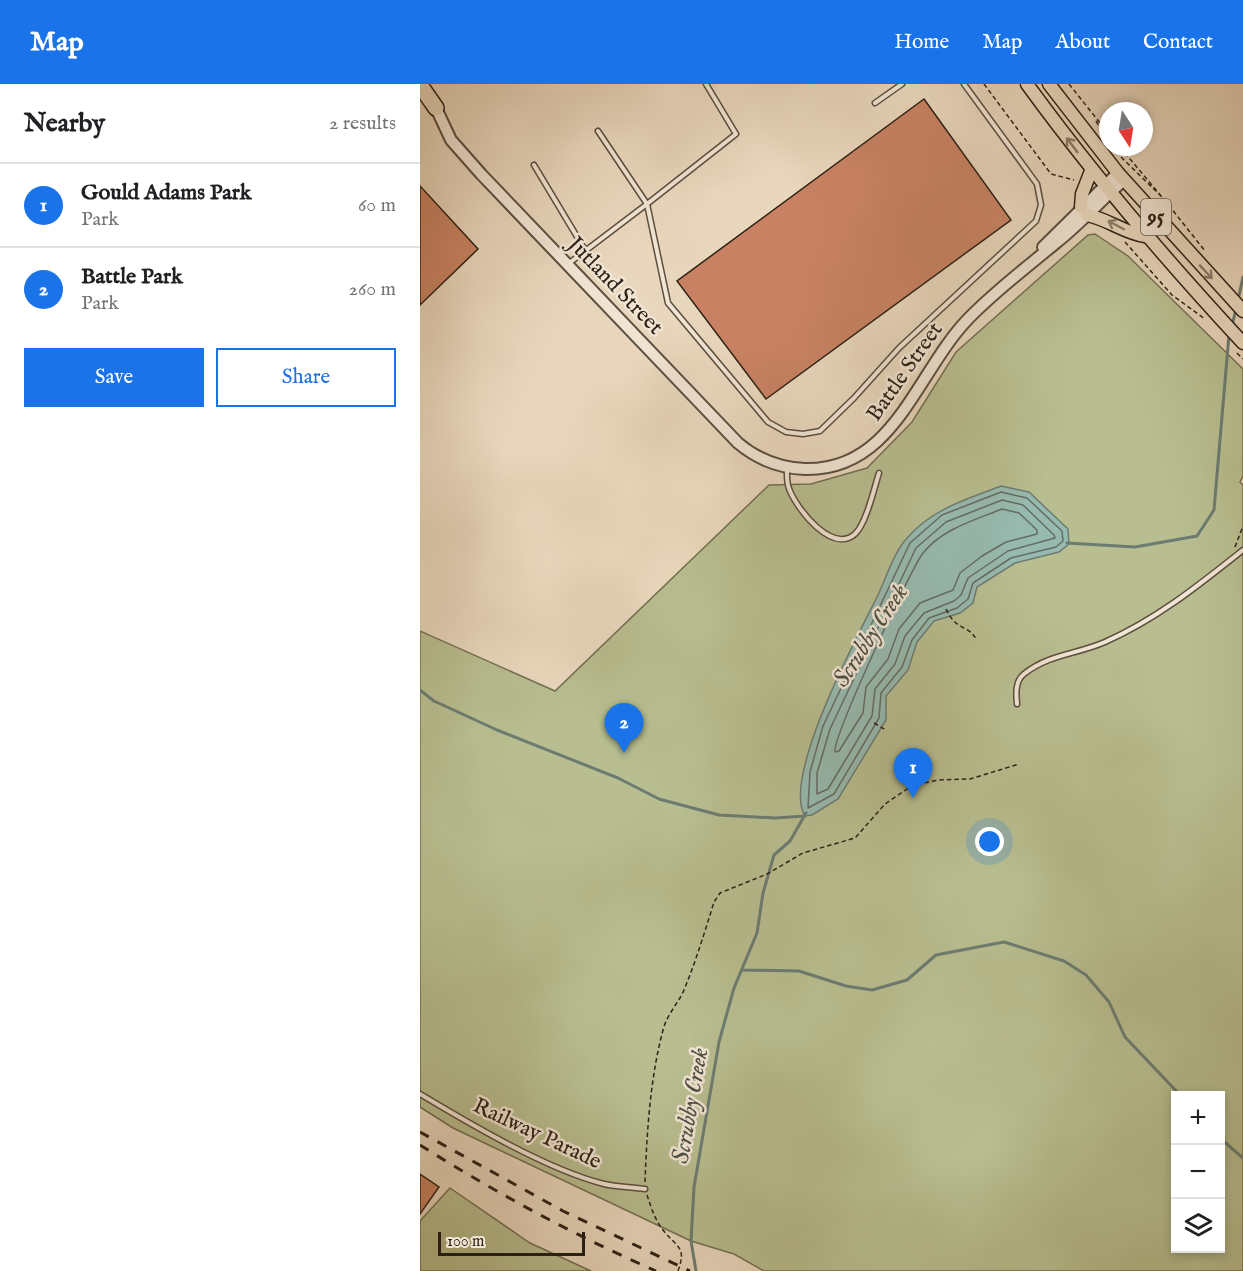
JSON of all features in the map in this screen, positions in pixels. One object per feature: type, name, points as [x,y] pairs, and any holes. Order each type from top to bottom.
[{"type":"highway","points":[[435,84],[436,108]]},
{"type":"highway","points":[[420,85],[436,108]]},
{"type":"main road","name":"95","points":[[1027,84],[1091,171],[1207,313],[1243,344]]},
{"type":"main road","name":"95","points":[[1049,84],[1121,177],[1243,311]]},
{"type":"main road","points":[[1091,171],[1086,186],[1084,211],[1130,234],[1144,236]]},
{"type":"street","name":"Jutland Street","points":[[436,108],[451,140],[738,443],[759,458],[787,467]]},
{"type":"street","name":"Battle Street","points":[[787,467],[811,469],[837,465],[858,456],[877,443],[892,427],[961,326],[1036,257],[1057,242],[1084,211],[1121,177]]},
{"type":"lane","points":[[567,265],[736,134],[706,84]]},
{"type":"lane","points":[[875,103],[902,84]]},
{"type":"lane","points":[[598,131],[647,204],[668,303],[768,422],[786,432],[803,434],[820,431],[854,398],[899,348],[1036,221],[1041,205],[1038,184],[964,84]]},
{"type":"lane","points":[[534,165],[585,250]]},
{"type":"lane","points":[[787,467],[787,483],[791,495],[821,531],[837,540],[850,537],[858,530],[879,474]]},
{"type":"lane","points":[[1017,704],[1016,690],[1021,676],[1032,668],[1066,652],[1103,643],[1136,626],[1180,601],[1243,550]]},
{"type":"lane","name":"Railway Parade","points":[[420,1094],[497,1137],[577,1174],[604,1184],[645,1189]]},
{"type":"path","points":[[984,84],[1052,174],[1073,179],[1076,183],[1086,186]]},
{"type":"path","points":[[1069,84],[1099,125]]},
{"type":"path","points":[[1095,119],[1099,123]]},
{"type":"path","points":[[1119,156],[1163,198]]},
{"type":"path","points":[[1128,156],[1207,254]]},
{"type":"path","points":[[1119,236],[1172,295],[1207,313]]},
{"type":"path","points":[[1236,549],[1243,526]]},
{"type":"path","points":[[946,609],[955,625],[974,634],[976,639]]},
{"type":"path","points":[[874,723],[886,730]]},
{"type":"path","points":[[678,1271],[683,1256],[679,1246],[664,1231],[653,1214],[645,1189],[650,1103],[668,1014],[682,994],[691,975],[714,902],[720,893],[767,874],[803,853],[855,838],[885,804],[913,785],[939,780],[970,779],[1019,764]]},
{"type":"green space","points":[[1095,234],[1128,256],[1243,369],[1243,476],[1240,482],[1243,485],[1243,1271],[764,1271],[734,1254],[691,1241],[453,1128],[420,1107],[420,631],[555,691],[769,485],[811,484],[867,468],[912,422],[956,352],[1088,235]]},
{"type":"green space","points":[[450,1188],[530,1243],[591,1271],[420,1271],[420,1221]]},
{"type":"water","points":[[1001,486],[1029,492],[1068,529],[1069,544],[1059,552],[1015,563],[977,587],[973,603],[960,613],[934,621],[917,642],[908,670],[886,696],[886,720],[838,799],[812,815],[805,816],[800,797],[803,771],[812,740],[840,672],[898,550],[927,519]]},
{"type":"building","points":[[924,99],[1011,220],[766,399],[677,281]]},
{"type":"building","points":[[420,186],[478,249],[420,305]]},
{"type":"building","points":[[420,1174],[439,1187],[420,1214]]},
{"type":"waterway","name":"Scrubby Creek","points":[[1238,300],[1243,277]]},
{"type":"waterway","name":"Scrubby Creek","points":[[1232,326],[1236,309]]},
{"type":"waterway","name":"Scrubby Creek","points":[[1067,543],[1135,547],[1197,536],[1214,510],[1229,335]]},
{"type":"waterway","points":[[420,690],[434,701],[497,730],[618,778],[659,799],[719,815],[775,818],[805,816]]},
{"type":"waterway","name":"Scrubby Creek","points":[[696,1271],[691,1241],[694,1187],[719,1042],[734,988],[757,933],[763,893],[774,855],[790,841],[806,813]]},
{"type":"waterway","points":[[743,970],[799,971],[846,986],[872,990],[907,980],[936,955],[1004,942],[1064,961],[1086,975],[1109,1002],[1125,1037],[1176,1091]]},
{"type":"waterway","points":[[1225,1142],[1243,1158]]},
{"type":"railway","points":[[420,1132],[563,1211],[690,1271]]},
{"type":"railway","points":[[420,1145],[536,1212],[656,1271]]},
{"type":"place","name":"Battle Park","points":[[624,753]]},
{"type":"place","name":"Gould Adams Park","points":[[913,798]]}]
